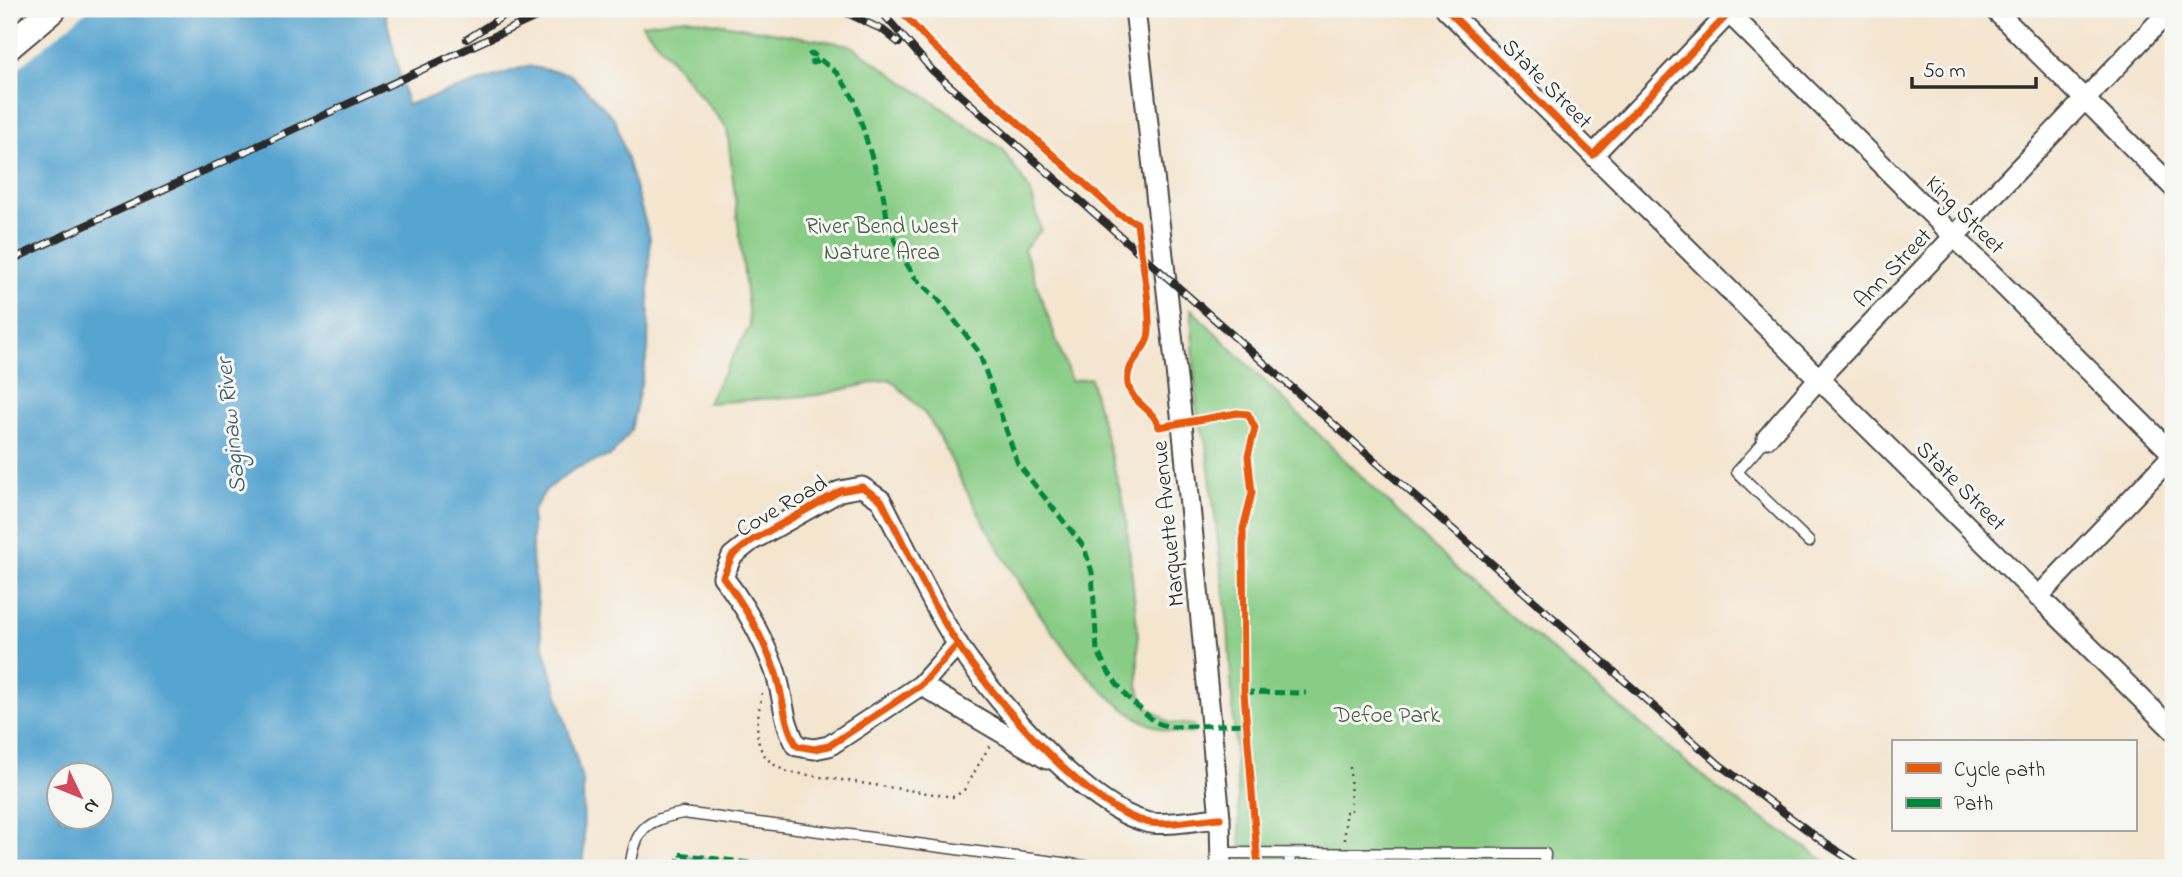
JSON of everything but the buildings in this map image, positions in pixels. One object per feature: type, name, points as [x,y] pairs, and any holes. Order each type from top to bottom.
[{"type":"main road","points":[[9,22],[25,9]]},
{"type":"main road","points":[[9,46],[53,9]]},
{"type":"street","name":"Marquette Avenue","points":[[1135,9],[1182,422],[1220,818],[1221,860]]},
{"type":"street","name":"State Street","points":[[1446,9],[2173,730]]},
{"type":"street","points":[[1994,9],[2173,187]]},
{"type":"street","name":"Ann Street","points":[[1767,438],[1820,377],[2171,9]]},
{"type":"street","points":[[1593,155],[1729,10]]},
{"type":"street","name":"King Street","points":[[1729,10],[2173,455]]},
{"type":"street","points":[[2038,597],[2173,455]]},
{"type":"street","name":"Cove Road","points":[[958,643],[921,685],[829,746],[814,749],[797,746],[787,729],[774,668],[736,594],[723,577],[733,556],[751,541],[840,491],[862,487],[881,500],[958,643],[1022,726],[1066,769],[1114,808],[1148,823],[1220,818]]},
{"type":"street","name":"Cove Road","points":[[921,685],[1066,769]]},
{"type":"lane","points":[[1767,438],[1737,472],[1809,542]]},
{"type":"lane","points":[[630,868],[634,840],[657,819],[683,813],[1100,868]]},
{"type":"lane","points":[[1289,868],[1290,854]]},
{"type":"lane","points":[[1221,860],[1290,854],[1545,854],[1544,868]]},
{"type":"path","points":[[774,668],[762,693],[757,741],[772,765],[788,772],[954,797],[964,790],[998,732]]},
{"type":"path","points":[[1345,854],[1345,812],[1351,811],[1350,766]]},
{"type":"green space","name":"River Bend West Nature Area","points":[[686,18],[850,45],[1002,149],[1031,192],[1041,230],[1024,249],[1071,381],[1090,378],[1125,509],[1138,636],[1138,685],[1143,703],[1170,723],[1194,725],[1194,733],[1159,728],[1124,708],[1091,678],[1059,640],[1004,558],[930,421],[890,379],[818,395],[707,403],[750,326],[727,128],[642,24]]},
{"type":"green space","name":"Defoe Park","points":[[1191,309],[1462,575],[1717,788],[1836,868],[1242,868],[1228,626],[1206,443],[1197,414]]},
{"type":"water","name":"Saginaw River","points":[[9,9],[384,9],[407,105],[527,66],[570,74],[615,119],[650,238],[648,351],[631,430],[612,455],[574,469],[546,490],[532,512],[532,558],[542,640],[583,782],[584,868],[9,868]]},
{"type":"water","points":[[683,856],[782,868],[681,868]]},
{"type":"pier","points":[[9,9],[89,9],[9,76]]},
{"type":"railway","points":[[467,39],[514,9]]},
{"type":"railway","points":[[9,261],[553,9]]},
{"type":"railway","points":[[838,9],[883,30],[899,43]]},
{"type":"railway","points":[[879,9],[932,70],[1720,765],[1826,844],[1864,868]]},
{"type":"marked path","points":[[818,60],[813,63],[808,56],[812,53],[838,74],[854,99],[883,194],[888,223],[900,253],[916,279],[938,299],[979,352],[1018,464],[1084,547],[1092,572],[1097,651],[1111,676],[1127,697],[1155,722],[1169,727],[1246,724]]},
{"type":"marked path","points":[[1244,692],[1306,693]]},
{"type":"marked path","points":[[677,868],[679,854],[790,868]]},
{"type":"cycle path","points":[[899,9],[929,42],[1118,214],[1137,223],[1147,291],[1149,331],[1148,338],[1130,369],[1128,384],[1133,396],[1152,415],[1159,427],[1237,413],[1248,414],[1255,428],[1248,456],[1252,493],[1243,529],[1244,692],[1258,868]]},
{"type":"cycle path","points":[[1446,9],[1593,155],[1733,9]]},
{"type":"cycle path","points":[[958,644],[921,685],[829,746],[814,749],[797,746],[788,727],[769,656],[745,609],[723,577],[732,556],[751,541],[840,491],[862,487],[881,500],[934,604],[969,660],[1013,715],[1066,770],[1094,794],[1121,811],[1146,822],[1172,823],[1220,818]]}]
